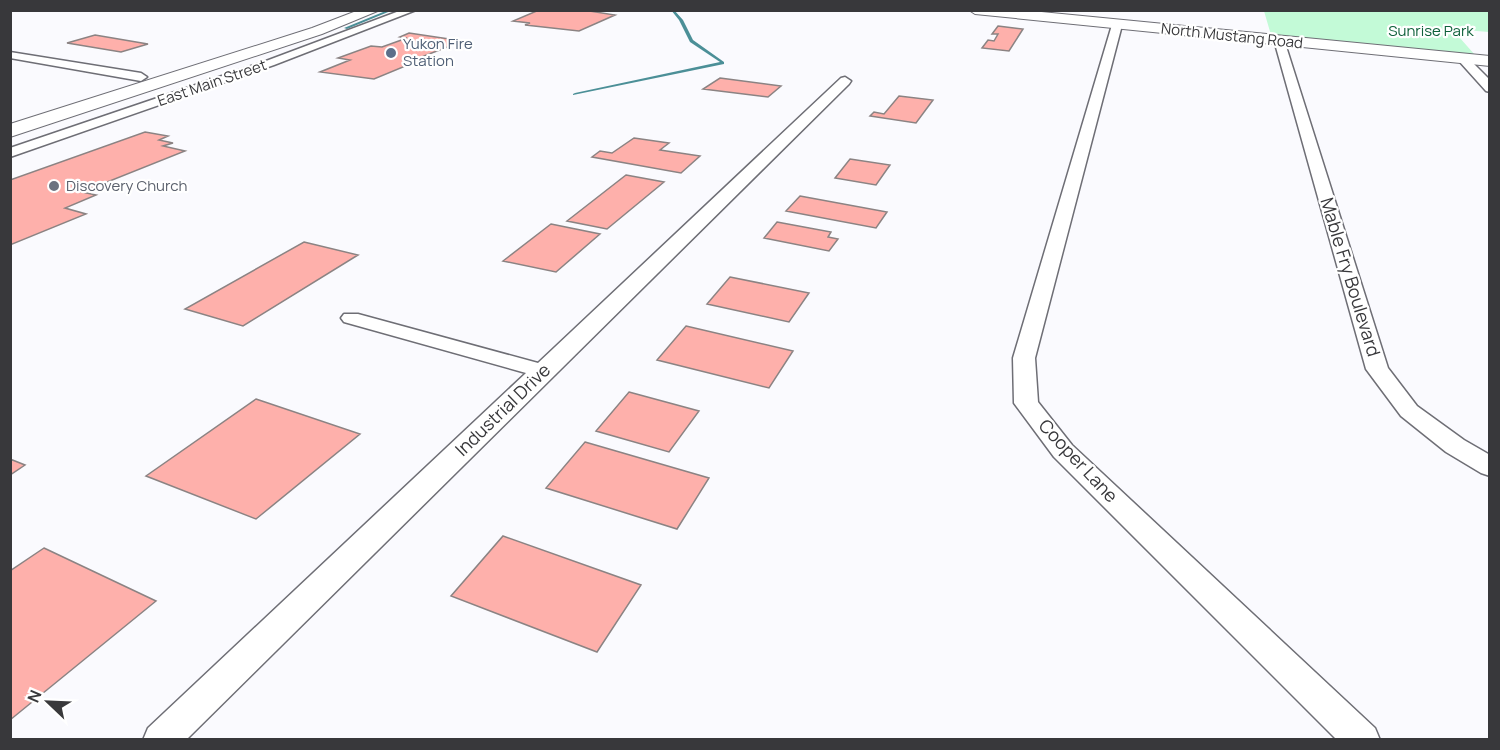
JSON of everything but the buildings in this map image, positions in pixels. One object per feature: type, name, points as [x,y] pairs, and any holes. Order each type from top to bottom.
[{"type":"highway","name":"East Main Street","points":[[10,117],[346,10]]},
{"type":"highway","name":"East Main Street","points":[[10,131],[317,31],[373,10]]},
{"type":"highway","points":[[293,28],[351,35]]},
{"type":"highway","points":[[141,77],[200,87]]},
{"type":"main road","name":"North Mustang Road","points":[[975,10],[1490,61]]},
{"type":"street","name":"East Main Street","points":[[10,153],[351,35],[412,10]]},
{"type":"street","name":"Cooper Lane","points":[[1117,25],[1024,358],[1026,403],[1063,451],[1362,740]]},
{"type":"street","name":"Mable Fry Boulevard","points":[[1279,40],[1377,369],[1409,411],[1455,446],[1490,467]]},
{"type":"street","points":[[10,55],[141,77]]},
{"type":"street","points":[[1463,58],[1490,88]]},
{"type":"street","name":"Industrial Drive","points":[[162,740],[845,81]]},
{"type":"street","points":[[351,318],[543,371]]},
{"type":"green space","name":"Sunrise Park","points":[[1264,11],[1489,11],[1489,32],[1452,29],[1475,55],[1271,35]]},
{"type":"waterway","points":[[346,28],[392,10]]},
{"type":"waterway","points":[[575,94],[723,63],[691,41],[681,20],[672,10]]},
{"type":"place","name":"Yukon Fire Station","points":[[391,53]]},
{"type":"place","name":"Discovery Church","points":[[54,186]]}]
